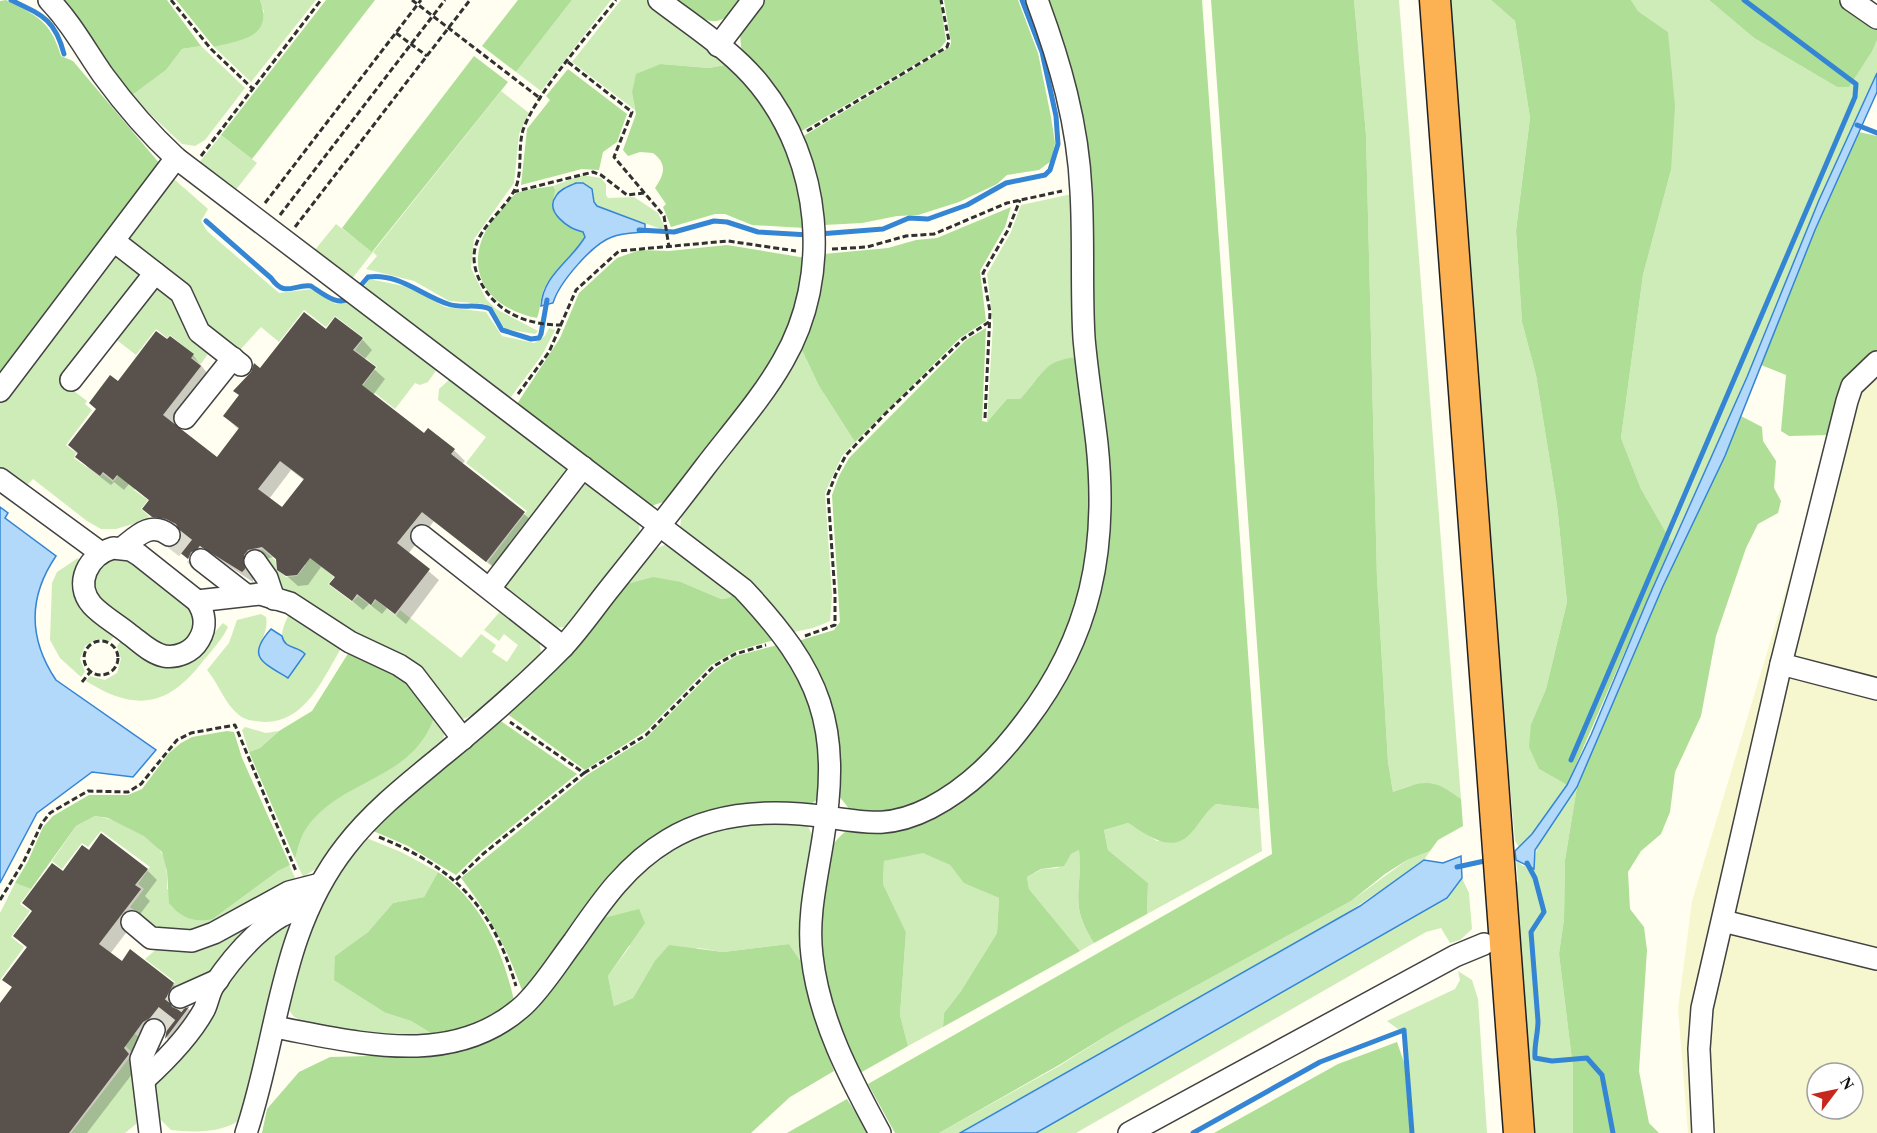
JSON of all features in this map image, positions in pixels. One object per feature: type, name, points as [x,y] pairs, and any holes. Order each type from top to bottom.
[{"type":"highway","points":[[1416,0],[1486,837],[1519,1133]]},
{"type":"highway","points":[[1434,0],[1486,837]]},
{"type":"highway","points":[[1490,880],[1484,944],[1498,1133]]},
{"type":"street","points":[[49,0],[68,20],[125,104],[151,135],[269,229],[509,408],[743,589],[787,640],[808,671],[821,702],[830,750],[826,817],[814,885],[812,956],[828,1026],[853,1083],[880,1133]]},
{"type":"street","points":[[144,1080],[173,1053],[204,1010],[218,980],[240,953],[270,924],[310,894],[347,845],[392,798],[463,739],[563,647],[660,527],[785,358],[803,316],[814,240],[808,181],[793,140],[762,87],[743,66],[659,0]]},
{"type":"street","points":[[718,46],[753,0]]},
{"type":"street","points":[[274,1027],[392,1048],[443,1045],[471,1038],[499,1024],[523,1006],[622,876],[666,841],[697,826],[735,816],[783,814],[826,817],[866,824],[897,820],[932,807],[964,787],[996,758],[1036,707],[1061,668],[1084,619],[1098,564],[1099,497],[1098,448],[1084,339],[1081,187],[1064,77],[1037,0]]},
{"type":"street","points":[[1851,0],[1877,18]]},
{"type":"street","points":[[0,391],[114,241],[184,163]]},
{"type":"street","points":[[114,241],[181,293],[199,332],[237,362],[185,418]]},
{"type":"street","points":[[71,380],[155,273]]},
{"type":"street","points":[[1703,1133],[1699,1049],[1702,1008],[1781,664],[1846,401],[1852,386],[1877,362]]},
{"type":"street","points":[[490,588],[583,467]]},
{"type":"street","points":[[0,478],[101,553]]},
{"type":"street","points":[[122,548],[139,555],[197,601],[202,609],[204,627],[197,643],[191,650],[175,656],[157,654],[97,610],[86,596],[84,578],[86,569],[101,553],[122,548],[141,532],[150,529],[162,530],[169,536]]},
{"type":"street","points":[[422,536],[563,647]]},
{"type":"street","points":[[201,560],[246,595]]},
{"type":"street","points":[[255,561],[267,578],[274,599]]},
{"type":"street","points":[[197,601],[260,594],[290,603],[369,652],[399,665],[414,675],[463,739]]},
{"type":"street","points":[[1781,664],[1877,689]]},
{"type":"street","points":[[132,922],[152,938],[192,942],[214,933],[274,899],[310,894]]},
{"type":"street","points":[[246,1133],[294,941],[310,894]]},
{"type":"street","points":[[1723,921],[1877,959]]},
{"type":"street","points":[[1129,1133],[1455,956],[1484,944]]},
{"type":"street","points":[[180,997],[218,980]]},
{"type":"street","points":[[150,1133],[141,1059],[154,1030]]},
{"type":"path","points":[[171,0],[211,49],[253,89]]},
{"type":"path","points":[[184,163],[253,89],[321,0]]},
{"type":"path","points":[[411,0],[540,99]]},
{"type":"path","points":[[269,229],[396,33],[421,0]]},
{"type":"path","points":[[269,229],[445,0]]},
{"type":"path","points":[[269,229],[427,56],[470,0]]},
{"type":"path","points":[[562,325],[521,319],[498,306],[477,275],[473,259],[476,243],[486,224],[517,184],[524,129],[540,99],[616,0]]},
{"type":"path","points":[[793,140],[947,47],[949,41],[941,0]]},
{"type":"path","points":[[396,33],[427,56]]},
{"type":"path","points":[[568,62],[632,112],[614,157],[659,209],[668,226],[669,247]]},
{"type":"path","points":[[513,192],[593,172],[601,175],[627,195],[645,193]]},
{"type":"path","points":[[509,408],[549,352],[576,290],[619,251],[641,247],[669,247],[728,241],[814,240],[867,247],[906,236],[934,234],[995,207],[1081,187]]},
{"type":"path","points":[[985,418],[989,322],[983,273],[1008,230],[1020,200]]},
{"type":"path","points":[[456,880],[483,854],[584,773],[646,735],[714,666],[735,654],[815,633],[835,625],[828,494],[846,455],[963,339],[989,322]]},
{"type":"path","points":[[99,641],[111,645],[118,656],[114,668],[103,675],[91,671],[84,660],[88,648],[99,641]]},
{"type":"path","points":[[82,682],[91,671]]},
{"type":"path","points":[[494,711],[584,773]]},
{"type":"path","points":[[0,900],[24,861],[42,823],[50,813],[88,791],[128,792],[141,784],[177,740],[191,733],[235,725],[310,894]]},
{"type":"path","points":[[360,830],[407,848],[456,880],[480,907],[498,938],[523,1006]]},
{"type":"green space","points":[[6,0],[41,20],[52,34],[61,56],[73,61],[160,164],[0,381],[0,1]]},
{"type":"green space","points":[[56,0],[167,0],[201,46],[182,49],[166,70],[131,96]]},
{"type":"green space","points":[[176,0],[260,0],[263,13],[262,22],[252,35],[214,47]]},
{"type":"green space","points":[[260,0],[316,0],[251,82],[214,47],[228,43],[264,12]]},
{"type":"green space","points":[[326,0],[375,0],[252,159],[221,135]]},
{"type":"green space","points":[[518,0],[572,0],[516,72],[482,46]]},
{"type":"green space","points":[[572,0],[611,0],[541,91],[516,72]]},
{"type":"green space","points":[[621,0],[647,0],[730,64],[709,68],[661,64],[632,93],[635,110],[572,62]]},
{"type":"green space","points":[[676,0],[743,0],[726,17],[718,21],[711,21],[703,19]]},
{"type":"green space","points":[[763,0],[940,0],[946,41],[939,50],[800,132],[741,47],[740,33]]},
{"type":"green space","points":[[944,0],[1018,0],[1038,53],[1055,143],[1051,161],[1039,170],[1007,175],[997,184],[959,202],[918,215],[897,216],[862,223],[824,225],[815,169],[802,137],[950,47]]},
{"type":"green space","points":[[1048,0],[1202,0],[1259,809],[1216,804],[1188,836],[1173,843],[1157,840],[1128,823],[1104,830],[1108,850],[1148,883],[1147,914],[1094,943],[1081,917],[1079,907],[1079,850],[1071,854],[1064,866],[1041,869],[1027,877],[1029,889],[1080,951],[943,1027],[944,1013],[961,991],[997,933],[999,898],[964,883],[950,865],[923,853],[884,861],[883,884],[906,932],[900,1015],[908,1046],[860,1073],[833,1016],[819,954],[818,904],[832,847],[845,832],[990,773],[1101,577],[1072,81]]},
{"type":"green space","points":[[1211,0],[1354,0],[1366,135],[1377,578],[1388,762],[1393,792],[1421,783],[1443,787],[1461,799],[1463,826],[1438,840],[1430,851],[1407,860],[1385,874],[1351,901],[1119,1028],[939,1133],[895,1133],[868,1084],[1272,854]]},
{"type":"green space","points":[[1354,0],[1399,0],[1461,799],[1444,788],[1428,784],[1412,785],[1393,792],[1388,762],[1377,578],[1366,135]]},
{"type":"green space","points":[[1448,0],[1491,0],[1515,21],[1530,118],[1516,231],[1522,322],[1536,375],[1557,505],[1567,602],[1546,689],[1531,724],[1539,769],[1567,785],[1532,834],[1519,847],[1515,841],[1505,732]]},
{"type":"green space","points":[[1491,0],[1631,0],[1638,11],[1668,32],[1675,106],[1671,170],[1643,275],[1621,438],[1641,489],[1672,543],[1567,785],[1539,769],[1529,747],[1531,724],[1546,689],[1567,602],[1557,505],[1536,375],[1522,322],[1516,231],[1530,118],[1515,21]]},
{"type":"green space","points":[[1631,0],[1709,0],[1754,38],[1837,87],[1849,87],[1877,40],[1877,73],[1819,200],[1747,377],[1672,543],[1641,489],[1621,438],[1643,275],[1671,170],[1668,32],[1638,11]]},
{"type":"green space","points":[[1709,0],[1838,0],[1877,27],[1877,40],[1849,87],[1837,87],[1754,38]]},
{"type":"green space","points":[[201,46],[245,88],[205,140],[195,146],[182,144],[131,96],[166,70],[182,49]]},
{"type":"green space","points":[[474,56],[508,82],[372,252],[342,228]]},
{"type":"green space","points":[[661,64],[709,68],[730,64],[756,90],[795,161],[805,228],[752,225],[725,214],[715,214],[671,227],[663,207],[666,204],[655,188],[661,179],[663,170],[661,161],[653,153],[640,152],[628,156],[623,150],[636,114],[632,93],[636,74]]},
{"type":"green space","points":[[568,69],[627,114],[617,142],[603,152],[599,170],[582,169],[521,185],[527,129],[550,100],[546,96]]},
{"type":"green space","points":[[501,91],[529,113],[519,134],[514,183],[474,239],[471,268],[486,299],[496,309],[538,331],[535,334],[505,329],[491,308],[485,304],[449,301],[414,281],[366,269],[377,256],[373,252]]},
{"type":"green space","points":[[1859,132],[1877,136],[1877,357],[1830,435],[1789,436],[1781,431],[1786,375],[1761,365],[1815,230]]},
{"type":"green space","points":[[221,135],[257,163],[234,192],[198,164]]},
{"type":"green space","points":[[582,175],[601,178],[606,184],[608,198],[634,197],[658,213],[665,227],[661,229],[597,206],[594,196],[576,183],[560,191],[554,197],[553,186]]},
{"type":"green space","points":[[170,179],[175,180],[208,209],[201,221],[207,231],[279,293],[312,289],[336,304],[355,300],[437,369],[428,382],[420,385],[415,383],[395,409],[375,393],[365,406],[354,397],[377,367],[355,350],[364,338],[335,316],[326,327],[304,310],[279,342],[261,327],[238,352],[204,326],[128,235]]},
{"type":"green space","points":[[553,186],[555,190],[553,203],[576,231],[583,232],[585,236],[549,280],[542,295],[537,318],[518,313],[490,294],[482,281],[478,267],[479,251],[484,234],[514,195],[525,190]]},
{"type":"green space","points":[[1072,194],[1080,357],[1058,361],[1051,365],[1020,399],[1007,399],[987,422],[993,324],[987,274],[1011,232],[1021,205]]},
{"type":"green space","points":[[1011,207],[1005,227],[980,271],[986,321],[960,338],[855,442],[819,386],[801,348],[819,300],[824,254],[888,248],[916,240],[937,238]]},
{"type":"green space","points":[[336,224],[373,252],[351,280],[314,251]]},
{"type":"green space","points":[[727,245],[806,258],[796,307],[774,362],[669,500],[651,506],[515,407],[560,338],[579,293],[617,258],[640,250],[669,251]]},
{"type":"green space","points":[[113,256],[121,256],[141,273],[137,282],[62,382],[87,401],[85,404],[92,410],[66,445],[76,453],[74,458],[100,477],[103,474],[113,482],[124,468],[141,481],[134,490],[148,500],[141,509],[149,516],[146,520],[116,529],[101,529],[87,521],[33,479],[26,486],[0,467],[0,401]]},
{"type":"green space","points":[[369,279],[409,287],[445,307],[486,312],[502,336],[534,343],[545,336],[549,328],[555,330],[542,355],[508,401],[363,289]]},
{"type":"green space","points":[[161,283],[209,352],[201,364],[192,357],[194,354],[170,335],[167,338],[156,329],[136,355],[113,337]]},
{"type":"green space","points":[[986,328],[982,421],[987,422],[1007,399],[1020,399],[1051,365],[1068,358],[1080,357],[1094,543],[1077,612],[1037,692],[980,764],[923,803],[878,815],[850,810],[839,796],[795,642],[834,630],[840,622],[832,495],[849,458],[966,340]]},
{"type":"green space","points":[[1877,346],[1877,1133],[1688,1133],[1678,1009],[1692,901],[1832,437]]},
{"type":"green space","points":[[801,348],[819,386],[855,442],[842,456],[825,493],[832,595],[830,621],[813,628],[789,633],[680,528],[682,512]]},
{"type":"green space","points":[[452,377],[570,468],[497,569],[488,562],[527,511],[466,463],[486,437],[438,400],[439,389]]},
{"type":"green space","points":[[1741,416],[1762,427],[1763,441],[1776,461],[1774,488],[1781,501],[1778,513],[1758,524],[1746,548],[1716,636],[1701,716],[1675,772],[1670,812],[1661,834],[1641,851],[1628,872],[1630,909],[1644,927],[1647,950],[1639,1071],[1649,1123],[1659,1133],[1573,1133],[1573,1068],[1559,954],[1564,919],[1565,860],[1577,787],[1663,586]]},
{"type":"green space","points":[[586,481],[638,515],[640,535],[577,618],[566,627],[552,628],[509,595],[505,586],[578,484]]},
{"type":"green space","points":[[667,544],[737,591],[729,598],[721,599],[681,582],[624,585],[651,551]]},
{"type":"green space","points":[[262,549],[275,560],[277,570],[286,577],[297,576],[305,566],[304,556],[324,560],[320,566],[334,577],[328,584],[352,602],[358,596],[371,606],[376,600],[396,616],[400,610],[461,658],[481,634],[496,645],[492,652],[507,662],[518,645],[504,634],[499,641],[484,630],[503,608],[539,638],[541,652],[536,660],[480,712],[463,719],[455,716],[371,646],[279,585],[257,555]]},
{"type":"green space","points":[[127,556],[191,605],[197,627],[183,646],[160,647],[101,604],[92,592],[94,569],[104,558]]},
{"type":"green space","points":[[78,558],[118,632],[110,641],[97,639],[85,646],[80,659],[85,672],[81,677],[60,658],[50,640],[52,583],[57,572]]},
{"type":"green space","points":[[653,577],[681,582],[721,599],[729,598],[737,591],[781,638],[736,651],[711,665],[646,731],[585,770],[503,711],[624,585]]},
{"type":"green space","points":[[261,614],[266,617],[267,622],[259,657],[287,678],[288,647],[282,636],[289,614],[343,645],[321,683],[303,706],[280,720],[265,722],[248,720],[239,715],[229,705],[207,670],[229,643],[237,620]]},
{"type":"green space","points":[[223,623],[228,627],[213,649],[190,676],[164,696],[150,700],[135,700],[104,691],[86,681],[90,676],[105,680],[117,673],[121,659],[117,646],[124,637],[147,653],[199,650]]},
{"type":"green space","points":[[785,643],[818,705],[822,796],[810,805],[680,827],[524,996],[498,934],[461,878],[587,775],[646,738],[715,669],[736,656]]},
{"type":"green space","points":[[349,652],[377,664],[406,681],[436,712],[426,735],[412,752],[395,766],[338,799],[321,812],[304,832],[295,859],[249,752],[260,748],[279,731],[312,711]]},
{"type":"green space","points":[[436,712],[445,728],[443,743],[322,865],[303,877],[295,859],[306,829],[320,812],[337,799],[395,766],[412,752],[426,735]]},
{"type":"green space","points":[[495,717],[577,774],[480,852],[456,875],[408,846],[371,830]]},
{"type":"green space","points":[[245,727],[266,733],[279,731],[260,748],[249,752],[242,730]]},
{"type":"green space","points":[[227,731],[234,732],[242,758],[290,865],[278,871],[213,919],[194,920],[183,916],[169,903],[167,871],[162,852],[144,836],[108,818],[95,816],[76,826],[31,889],[15,883],[43,827],[53,816],[89,795],[128,795],[142,789],[169,753],[181,743],[192,737]]},
{"type":"green space","points":[[1577,787],[1565,860],[1564,919],[1559,954],[1573,1068],[1573,1133],[1532,1133],[1514,886],[1518,881],[1516,860],[1523,866],[1534,862],[1538,844]]},
{"type":"green space","points":[[1216,804],[1259,809],[1262,851],[1147,914],[1148,883],[1108,850],[1104,830],[1128,823],[1157,841],[1188,836],[1208,809]]},
{"type":"green space","points":[[95,816],[113,820],[141,833],[156,845],[165,860],[167,889],[213,919],[289,865],[296,880],[200,932],[161,931],[130,907],[144,889],[138,884],[150,867],[101,831],[88,847],[82,843],[62,869],[52,861],[76,826]]},
{"type":"green space","points":[[737,820],[804,823],[809,828],[814,841],[804,919],[803,965],[789,944],[723,952],[698,948],[654,962],[633,998],[614,1006],[608,976],[630,946],[604,918],[639,871],[669,848]]},
{"type":"green space","points":[[364,837],[401,852],[438,872],[424,897],[393,903],[368,932],[335,956],[386,1013],[411,1021],[439,1038],[364,1032],[306,1023],[292,1015],[289,1009],[287,1002],[317,910],[339,871]]},
{"type":"green space","points":[[1079,850],[1079,907],[1086,929],[1094,943],[1080,951],[1029,889],[1027,877],[1042,869],[1058,868],[1071,854]]},
{"type":"green space","points":[[1430,851],[1424,860],[1369,898],[1255,970],[960,1133],[939,1133],[1059,1066],[1119,1028],[1351,901],[1407,860]]},
{"type":"green space","points":[[922,852],[950,865],[965,883],[999,898],[997,933],[961,991],[944,1013],[943,1027],[908,1046],[900,1015],[906,932],[883,884],[884,861]]},
{"type":"green space","points":[[438,872],[467,898],[489,931],[505,967],[515,1005],[491,1022],[439,1038],[411,1021],[386,1013],[334,980],[335,956],[368,932],[393,903],[424,897]]},
{"type":"green space","points":[[1462,878],[1469,893],[1472,929],[1460,940],[1450,943],[1441,928],[1426,932],[1076,1133],[1036,1133],[1447,898]]},
{"type":"green space","points":[[15,883],[31,889],[20,904],[30,911],[11,937],[24,947],[0,980],[0,913]]},
{"type":"green space","points":[[272,904],[215,971],[175,991],[171,988],[175,982],[145,959],[159,947]]},
{"type":"green space","points":[[639,909],[645,923],[608,976],[614,1006],[633,998],[654,962],[669,945],[723,952],[789,944],[803,965],[814,1018],[834,1071],[790,1097],[751,1133],[262,1133],[267,1109],[299,1072],[330,1057],[448,1054],[486,1041],[520,1022],[604,918]]},
{"type":"green space","points":[[286,925],[290,930],[245,1115],[238,1121],[221,1128],[200,1131],[171,1130],[158,1117],[153,1085],[218,993],[262,939]]},
{"type":"green space","points":[[1458,971],[1472,980],[1478,999],[1487,1133],[1414,1133],[1406,1028],[1398,1029],[1387,1021],[1455,989],[1460,980]]},
{"type":"green space","points":[[130,1030],[140,1038],[140,1096],[136,1124],[125,1133],[71,1133],[133,1053],[121,1042]]},
{"type":"green space","points":[[1397,1042],[1405,1065],[1410,1133],[1214,1133],[1338,1064]]},
{"type":"green space","points":[[847,1099],[869,1133],[787,1133]]},
{"type":"water","points":[[1877,73],[1877,92],[1815,230],[1725,456],[1663,586],[1577,787],[1535,850],[1534,869],[1516,860],[1515,851],[1532,834],[1567,785],[1591,735],[1647,601],[1747,377],[1819,200]]},
{"type":"water","points":[[576,183],[583,183],[592,189],[597,206],[645,224],[645,232],[612,237],[595,247],[569,275],[553,303],[541,306],[543,295],[552,277],[585,237],[583,232],[565,224],[553,208],[553,202],[558,194]]},
{"type":"water","points":[[0,507],[8,513],[5,518],[56,556],[40,587],[35,618],[40,649],[56,680],[156,750],[133,777],[92,772],[37,813],[0,883]]},
{"type":"water","points":[[271,629],[282,636],[288,645],[305,654],[288,678],[260,658],[259,646]]},
{"type":"water","points":[[1461,856],[1462,878],[1447,898],[1036,1133],[960,1133],[1360,906],[1424,860],[1443,863]]},
{"type":"building","points":[[304,312],[326,329],[335,317],[363,338],[353,350],[376,367],[362,385],[424,433],[428,428],[455,449],[451,454],[525,512],[486,562],[422,512],[397,543],[430,569],[395,614],[375,599],[371,605],[357,594],[352,601],[329,584],[335,577],[310,558],[297,575],[286,576],[277,570],[276,559],[262,547],[248,550],[244,555],[245,569],[242,572],[203,548],[191,552],[188,559],[173,547],[180,542],[182,536],[176,524],[166,519],[152,517],[142,509],[149,500],[117,475],[113,480],[103,472],[100,476],[75,457],[78,453],[68,445],[96,409],[89,403],[110,375],[118,381],[156,331],[167,339],[170,336],[194,354],[191,358],[201,366],[163,415],[217,457],[239,428],[223,416],[239,395],[233,391],[251,372],[254,363],[260,368]],"holes":[[[280,461],[304,479],[282,507],[258,489]]]},
{"type":"building","points":[[101,833],[148,869],[135,885],[141,889],[99,944],[122,961],[130,949],[174,983],[167,996],[172,1007],[179,1010],[189,1007],[165,1039],[167,1028],[160,1019],[152,1017],[143,1022],[124,1048],[129,1054],[69,1133],[0,1133],[0,1003],[12,987],[2,980],[27,947],[13,936],[32,911],[22,903],[52,863],[63,871],[82,845],[89,850]]},
{"type":"waterway","points":[[11,0],[39,14],[51,25],[64,54]]},
{"type":"waterway","points":[[819,234],[883,229],[909,218],[928,219],[967,205],[1006,183],[1045,175],[1050,170],[1058,144],[1056,116],[1042,52],[1022,0]]},
{"type":"waterway","points":[[1571,760],[1855,97],[1856,84],[1744,0]]},
{"type":"waterway","points":[[1857,125],[1877,133]]},
{"type":"waterway","points":[[206,221],[281,287],[289,289],[311,286],[341,301],[351,297]]},
{"type":"waterway","points":[[639,230],[674,232],[714,221],[727,222],[758,232],[809,235]]},
{"type":"waterway","points":[[357,290],[368,277],[390,278],[448,304],[490,309],[502,330],[531,339],[539,338],[541,334],[547,300]]},
{"type":"waterway","points":[[1457,867],[1489,860]]},
{"type":"waterway","points":[[1527,863],[1535,878],[1544,912],[1531,932],[1538,1021],[1535,1058],[1552,1061],[1587,1058],[1602,1075],[1613,1133]]},
{"type":"waterway","points":[[1193,1133],[1320,1062],[1404,1030],[1412,1133]]},
{"type":"tunnel","points":[[169,535],[201,560]]},
{"type":"tunnel","points":[[154,1030],[180,997]]}]
